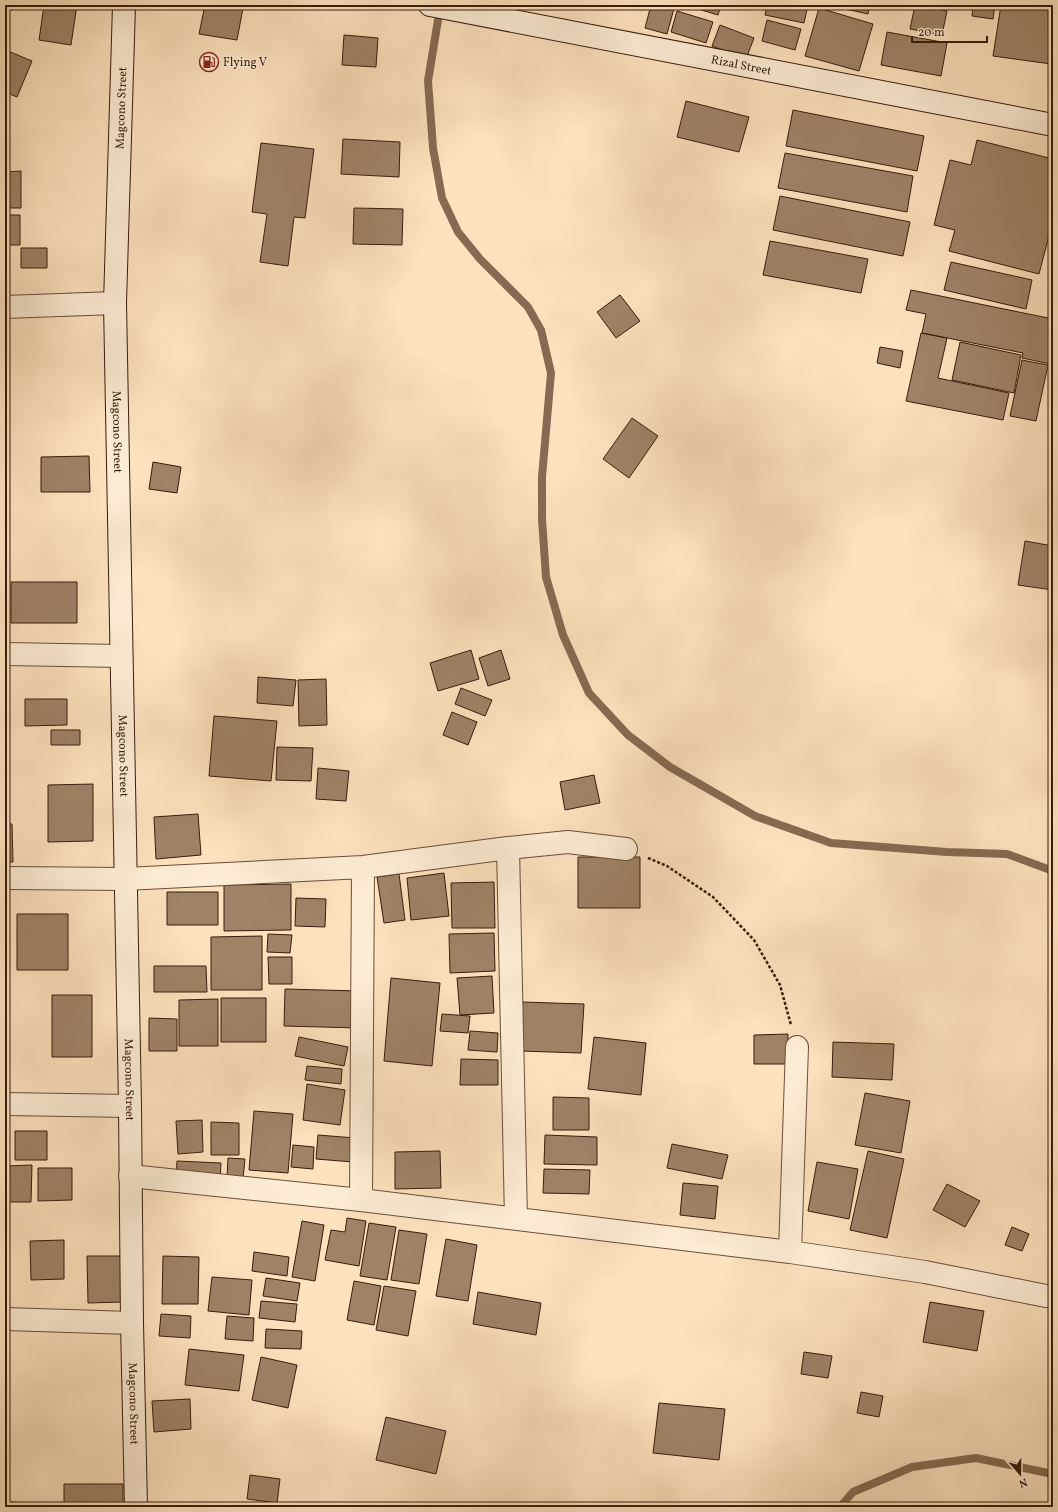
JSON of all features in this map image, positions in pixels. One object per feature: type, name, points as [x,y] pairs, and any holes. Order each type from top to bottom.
[{"type":"street","name":"Magcono Street","points":[[124,5],[115,303],[136,1507]]},
{"type":"street","name":"Rizal Street","points":[[430,5],[500,11],[1053,125]]},
{"type":"street","points":[[5,307],[115,303]]},
{"type":"street","points":[[5,654],[121,656]]},
{"type":"street","points":[[5,878],[125,879],[363,867],[508,848],[568,842],[626,849]]},
{"type":"street","points":[[508,848],[516,1219]]},
{"type":"street","points":[[361,1200],[363,867]]},
{"type":"street","points":[[790,1252],[797,1047]]},
{"type":"street","points":[[5,1104],[130,1106]]},
{"type":"street","points":[[130,1176],[361,1200],[790,1252],[925,1272],[1046,1296]]},
{"type":"street","points":[[5,1319],[132,1322]]},
{"type":"path","points":[[626,849],[668,866],[713,897],[754,940],[780,985],[797,1047]]},
{"type":"building","points":[[44,5],[77,5],[71,45],[39,40]]},
{"type":"building","points":[[205,5],[223,5],[243,8],[237,40],[199,34]]},
{"type":"building","points":[[625,5],[641,5],[640,10]]},
{"type":"building","points":[[651,5],[675,5],[667,34],[645,28]]},
{"type":"building","points":[[685,5],[721,5],[718,15]]},
{"type":"building","points":[[767,5],[808,5],[804,23],[765,15]]},
{"type":"building","points":[[828,5],[870,5],[868,14]]},
{"type":"building","points":[[915,5],[947,11],[942,35],[910,29]]},
{"type":"building","points":[[973,5],[995,5],[993,19],[972,16]]},
{"type":"building","points":[[1001,5],[1053,5],[1053,49],[1051,64],[993,56]]},
{"type":"building","points":[[819,8],[873,24],[859,71],[805,56]]},
{"type":"building","points":[[677,11],[713,22],[706,43],[671,32]]},
{"type":"building","points":[[767,20],[801,29],[795,50],[762,41]]},
{"type":"building","points":[[720,25],[754,38],[746,59],[712,46]]},
{"type":"building","points":[[887,32],[947,43],[941,76],[881,65]]},
{"type":"building","points":[[344,35],[378,38],[376,67],[342,65]]},
{"type":"building","points":[[8,51],[32,61],[17,97],[5,92],[5,60]]},
{"type":"building","points":[[686,101],[749,117],[739,152],[677,137]]},
{"type":"building","points":[[793,110],[924,136],[917,171],[786,146]]},
{"type":"building","points":[[343,139],[400,142],[399,177],[341,174]]},
{"type":"building","points":[[977,140],[1053,159],[1053,220],[1039,274],[949,251],[955,230],[934,225],[950,160],[971,165]]},
{"type":"building","points":[[261,143],[314,149],[305,218],[294,217],[288,266],[260,262],[267,214],[252,212]]},
{"type":"building","points":[[785,153],[913,176],[907,212],[778,188]]},
{"type":"building","points":[[21,171],[21,208],[5,208],[5,172]]},
{"type":"building","points":[[780,196],[910,222],[903,256],[773,230]]},
{"type":"building","points":[[354,208],[403,209],[402,245],[353,244]]},
{"type":"building","points":[[5,215],[20,215],[20,245],[5,245]]},
{"type":"building","points":[[770,241],[868,259],[861,293],[763,275]]},
{"type":"building","points":[[21,248],[47,248],[47,268],[21,268]]},
{"type":"building","points":[[951,262],[1032,280],[1026,309],[944,290]]},
{"type":"building","points":[[911,290],[1053,319],[1053,357],[1051,364],[1022,358],[1023,353],[922,333],[926,314],[906,310]]},
{"type":"building","points":[[620,295],[640,321],[616,338],[597,312]]},
{"type":"building","points":[[921,333],[947,338],[938,378],[1009,393],[1003,420],[906,401]]},
{"type":"building","points":[[960,342],[1021,355],[1014,393],[952,380]]},
{"type":"building","points":[[880,347],[903,351],[900,368],[877,363]]},
{"type":"building","points":[[1022,360],[1048,365],[1036,421],[1010,416]]},
{"type":"building","points":[[632,418],[658,436],[629,478],[603,459]]},
{"type":"building","points":[[89,456],[90,492],[41,492],[41,457]]},
{"type":"building","points":[[153,462],[181,467],[177,493],[149,489]]},
{"type":"building","points":[[1025,541],[1053,546],[1053,590],[1018,585]]},
{"type":"building","points":[[11,582],[77,582],[77,623],[11,623]]},
{"type":"building","points":[[471,650],[479,679],[438,691],[430,663]]},
{"type":"building","points":[[501,650],[510,679],[488,686],[479,658]]},
{"type":"building","points":[[258,677],[296,680],[293,706],[257,703]]},
{"type":"building","points":[[326,679],[327,725],[299,726],[298,680]]},
{"type":"building","points":[[461,688],[492,700],[485,716],[455,704]]},
{"type":"building","points":[[25,699],[67,699],[67,725],[25,726]]},
{"type":"building","points":[[452,712],[477,722],[468,745],[443,735]]},
{"type":"building","points":[[214,716],[277,721],[271,781],[209,776]]},
{"type":"building","points":[[51,730],[80,730],[80,745],[51,745]]},
{"type":"building","points":[[277,747],[313,748],[311,781],[276,780]]},
{"type":"building","points":[[318,768],[349,771],[346,801],[316,799]]},
{"type":"building","points":[[594,775],[600,803],[565,810],[560,782]]},
{"type":"building","points":[[93,784],[93,841],[48,842],[48,785]]},
{"type":"building","points":[[198,814],[201,855],[156,859],[154,817]]},
{"type":"building","points":[[5,824],[12,824],[13,862],[5,862]]},
{"type":"building","points":[[578,857],[640,857],[640,908],[578,908]]},
{"type":"building","points":[[444,873],[449,916],[411,920],[407,878]]},
{"type":"building","points":[[399,874],[405,920],[384,923],[377,877]]},
{"type":"building","points":[[494,882],[495,928],[452,928],[451,883]]},
{"type":"building","points":[[291,884],[291,930],[224,931],[224,885]]},
{"type":"building","points":[[167,892],[218,892],[218,925],[167,925]]},
{"type":"building","points":[[296,898],[326,899],[325,927],[295,926]]},
{"type":"building","points":[[17,914],[68,914],[68,970],[17,970]]},
{"type":"building","points":[[494,933],[495,971],[450,973],[449,934]]},
{"type":"building","points":[[268,934],[292,935],[290,953],[267,952]]},
{"type":"building","points":[[262,936],[262,990],[211,990],[211,937]]},
{"type":"building","points":[[268,957],[292,957],[292,984],[269,984]]},
{"type":"building","points":[[154,966],[206,966],[207,992],[154,992]]},
{"type":"building","points":[[492,976],[494,1013],[460,1015],[457,978]]},
{"type":"building","points":[[391,978],[440,983],[432,1066],[384,1061]]},
{"type":"building","points":[[285,989],[359,991],[358,1028],[284,1026]]},
{"type":"building","points":[[52,995],[92,995],[92,1057],[52,1057]]},
{"type":"building","points":[[221,998],[266,998],[266,1042],[221,1042]]},
{"type":"building","points":[[218,999],[218,1046],[179,1046],[179,1000]]},
{"type":"building","points":[[522,1002],[584,1004],[581,1053],[520,1051]]},
{"type":"building","points":[[442,1014],[470,1016],[468,1033],[440,1031]]},
{"type":"building","points":[[149,1018],[177,1019],[177,1051],[149,1051]]},
{"type":"building","points":[[470,1031],[498,1033],[497,1052],[468,1050]]},
{"type":"building","points":[[788,1034],[788,1064],[754,1064],[754,1035]]},
{"type":"building","points":[[299,1037],[348,1047],[344,1066],[295,1056]]},
{"type":"building","points":[[594,1037],[646,1043],[641,1095],[588,1089]]},
{"type":"building","points":[[833,1042],[894,1044],[892,1080],[832,1077]]},
{"type":"building","points":[[461,1059],[498,1060],[498,1085],[460,1085]]},
{"type":"building","points":[[307,1066],[342,1069],[341,1084],[305,1080]]},
{"type":"building","points":[[307,1084],[345,1090],[340,1125],[303,1120]]},
{"type":"building","points":[[865,1093],[910,1101],[901,1153],[855,1145]]},
{"type":"building","points":[[553,1097],[589,1098],[589,1130],[553,1130]]},
{"type":"building","points":[[254,1111],[293,1114],[288,1173],[249,1170]]},
{"type":"building","points":[[202,1120],[203,1152],[178,1154],[176,1121]]},
{"type":"building","points":[[211,1122],[239,1123],[239,1155],[211,1155]]},
{"type":"building","points":[[15,1131],[47,1131],[47,1160],[15,1160]]},
{"type":"building","points":[[318,1135],[355,1138],[353,1162],[316,1159]]},
{"type":"building","points":[[545,1135],[597,1137],[597,1165],[544,1164]]},
{"type":"building","points":[[672,1144],[728,1155],[722,1179],[667,1168]]},
{"type":"building","points":[[293,1145],[314,1147],[313,1169],[291,1167]]},
{"type":"building","points":[[440,1151],[441,1188],[395,1189],[395,1152]]},
{"type":"building","points":[[868,1151],[904,1159],[887,1238],[850,1230]]},
{"type":"building","points":[[228,1158],[245,1159],[243,1178],[227,1177]]},
{"type":"building","points":[[177,1161],[221,1163],[220,1180],[176,1178]]},
{"type":"building","points":[[817,1162],[858,1169],[849,1219],[808,1211]]},
{"type":"building","points":[[32,1165],[31,1202],[6,1202],[6,1166]]},
{"type":"building","points":[[38,1168],[72,1168],[72,1200],[38,1201]]},
{"type":"building","points":[[544,1169],[590,1170],[589,1194],[543,1193]]},
{"type":"building","points":[[683,1183],[718,1186],[715,1219],[680,1215]]},
{"type":"building","points":[[947,1184],[980,1201],[965,1227],[933,1210]]},
{"type":"building","points":[[347,1218],[366,1221],[359,1266],[325,1260],[331,1230],[345,1232]]},
{"type":"building","points":[[302,1221],[324,1225],[315,1281],[292,1277]]},
{"type":"building","points":[[369,1223],[396,1227],[387,1280],[360,1276]]},
{"type":"building","points":[[1012,1227],[1029,1234],[1022,1251],[1005,1245]]},
{"type":"building","points":[[399,1230],[427,1234],[419,1284],[391,1280]]},
{"type":"building","points":[[446,1239],[477,1245],[468,1301],[436,1296]]},
{"type":"building","points":[[64,1240],[64,1279],[31,1280],[30,1241]]},
{"type":"building","points":[[254,1252],[289,1257],[287,1276],[252,1271]]},
{"type":"building","points":[[87,1256],[123,1256],[124,1302],[88,1303]]},
{"type":"building","points":[[163,1256],[199,1257],[198,1304],[162,1304]]},
{"type":"building","points":[[212,1277],[252,1280],[249,1315],[208,1311]]},
{"type":"building","points":[[266,1278],[300,1283],[297,1301],[263,1296]]},
{"type":"building","points":[[354,1281],[381,1286],[374,1325],[347,1320]]},
{"type":"building","points":[[384,1286],[416,1291],[408,1336],[376,1330]]},
{"type":"building","points":[[478,1292],[541,1303],[536,1335],[473,1324]]},
{"type":"building","points":[[261,1301],[297,1304],[295,1322],[259,1318]]},
{"type":"building","points":[[930,1302],[984,1311],[977,1351],[923,1342]]},
{"type":"building","points":[[161,1314],[191,1316],[190,1338],[159,1336]]},
{"type":"building","points":[[227,1316],[254,1318],[253,1341],[225,1339]]},
{"type":"building","points":[[266,1329],[302,1331],[301,1349],[265,1348]]},
{"type":"building","points":[[189,1349],[244,1355],[239,1391],[185,1385]]},
{"type":"building","points":[[804,1352],[832,1356],[828,1378],[801,1374]]},
{"type":"building","points":[[261,1357],[297,1365],[288,1408],[252,1400]]},
{"type":"building","points":[[5,1379],[8,1379],[6,1419],[5,1419]]},
{"type":"building","points":[[861,1392],[883,1396],[879,1417],[857,1413]]},
{"type":"building","points":[[190,1399],[191,1429],[154,1432],[152,1401]]},
{"type":"building","points":[[659,1403],[725,1409],[719,1460],[653,1453]]},
{"type":"building","points":[[386,1417],[446,1431],[436,1474],[376,1460]]},
{"type":"building","points":[[250,1475],[280,1479],[277,1503],[247,1499]]},
{"type":"building","points":[[64,1484],[123,1484],[123,1507],[64,1507]]},
{"type":"building","points":[[12,1502],[50,1505],[50,1507],[12,1507]]},
{"type":"building","points":[[222,1503],[263,1507],[221,1507]]},
{"type":"waterway","points":[[438,20],[428,81],[433,148],[442,198],[458,232],[480,259],[528,307],[541,330],[551,373],[542,477],[542,519],[546,577],[563,635],[589,693],[628,735],[670,767],[755,816],[831,843],[947,852],[1007,854],[1053,871]]},
{"type":"waterway","points":[[840,1507],[853,1492],[912,1467],[976,1458],[1053,1474]]},
{"type":"place","name":"Flying V","points":[[209,62]]}]
